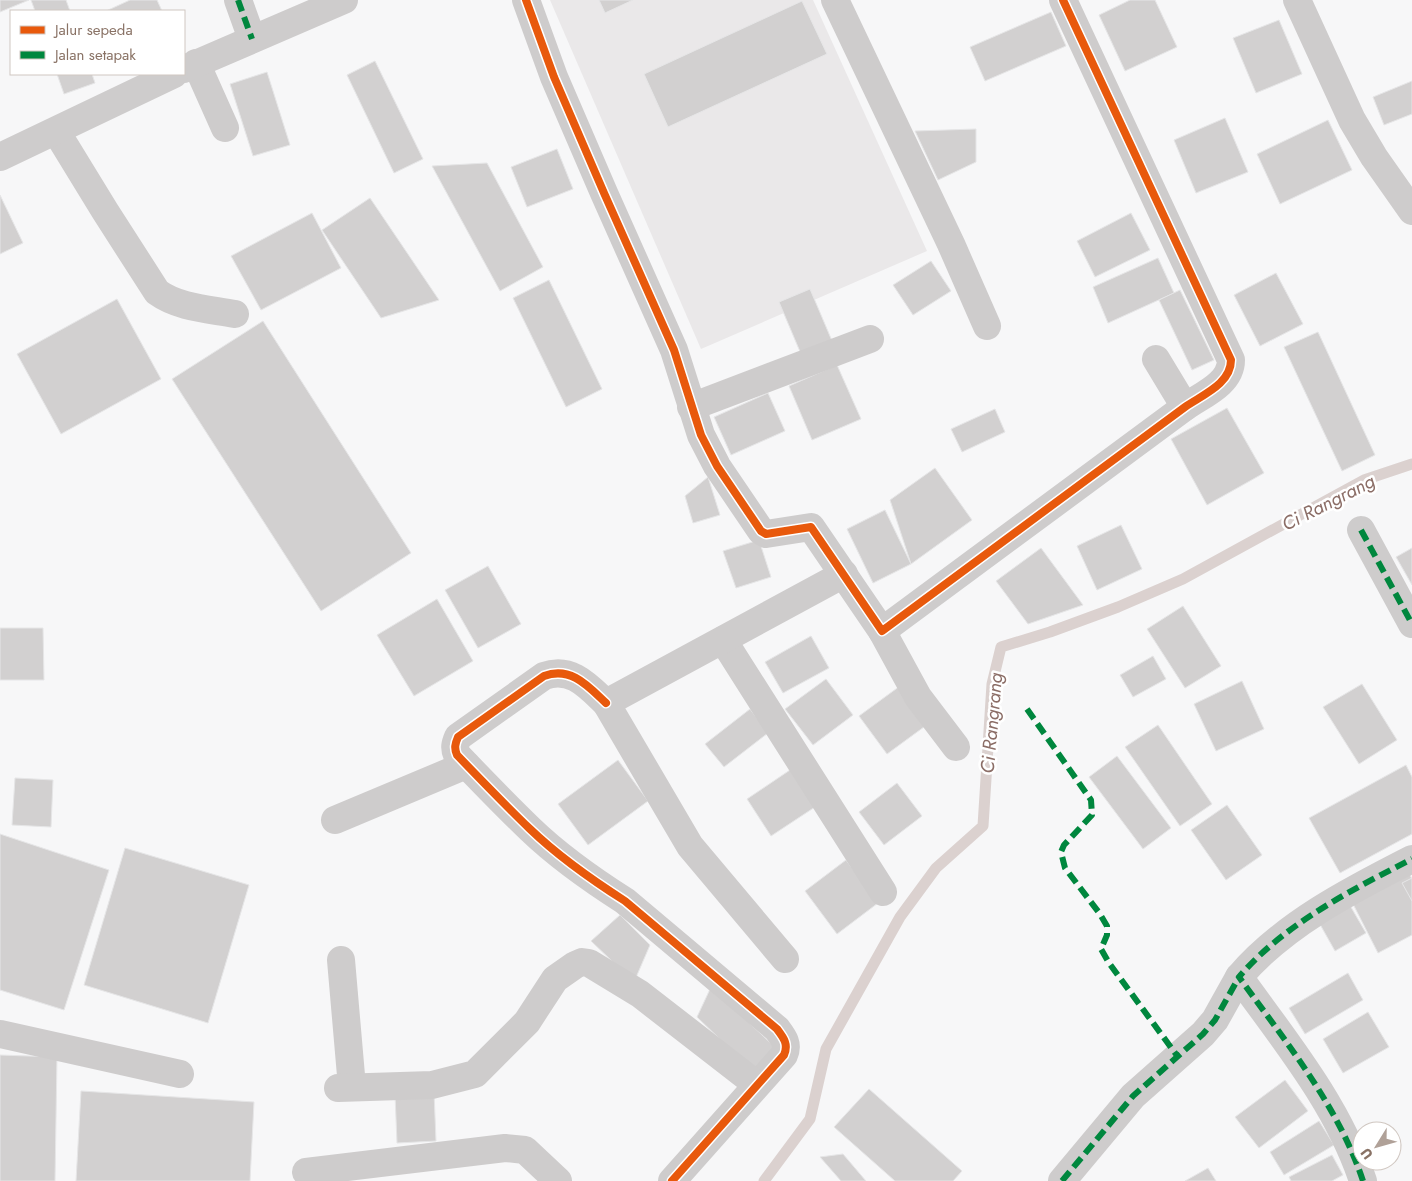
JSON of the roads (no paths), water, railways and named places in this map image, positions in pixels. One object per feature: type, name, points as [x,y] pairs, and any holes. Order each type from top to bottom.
[{"type":"street","points":[[238,0],[252,39]]},
{"type":"street","points":[[225,128],[185,69],[344,0]]},
{"type":"street","points":[[526,0],[562,95],[674,350],[701,435],[717,466],[761,531],[766,534],[811,527],[882,631],[918,698],[956,747]]},
{"type":"street","points":[[834,0],[951,244],[987,326]]},
{"type":"street","points":[[882,631],[1226,378],[1231,368],[1231,360],[1063,0]]},
{"type":"street","points":[[1297,0],[1352,120],[1374,157],[1409,200]]},
{"type":"street","points":[[0,157],[173,75]]},
{"type":"street","points":[[56,131],[104,211],[157,292],[177,303],[234,314]]},
{"type":"street","points":[[691,407],[870,340]]},
{"type":"street","points":[[1156,359],[1185,407]]},
{"type":"street","points":[[1361,530],[1412,624]]},
{"type":"street","points":[[606,703],[844,574]]},
{"type":"street","points":[[723,640],[883,892]]},
{"type":"street","points":[[672,1181],[756,1084],[784,1055],[786,1050],[785,1040],[777,1028],[625,901],[583,872],[531,830],[457,755],[455,746],[458,738],[544,676],[552,673],[572,675],[585,683],[606,703],[690,846],[785,959]]},
{"type":"street","points":[[335,820],[466,765]]},
{"type":"street","points":[[1062,1181],[1133,1096],[1204,1034],[1215,1020],[1239,977],[1264,950],[1339,898],[1412,859]]},
{"type":"street","points":[[341,960],[345,1088],[432,1085],[475,1074],[527,1022],[555,980],[582,962],[589,963],[640,994],[756,1084]]},
{"type":"street","points":[[1239,977],[1304,1067],[1328,1104],[1355,1155],[1364,1181]]},
{"type":"street","points":[[0,1034],[180,1074]]},
{"type":"street","points":[[306,1172],[505,1148],[525,1150],[558,1181]]},
{"type":"waterway","name":"Ci Rangrang","points":[[764,1181],[810,1119],[826,1049],[900,917],[936,868],[983,826],[992,684],[1001,647],[1050,632],[1118,607],[1183,579],[1364,480],[1412,464]]}]
